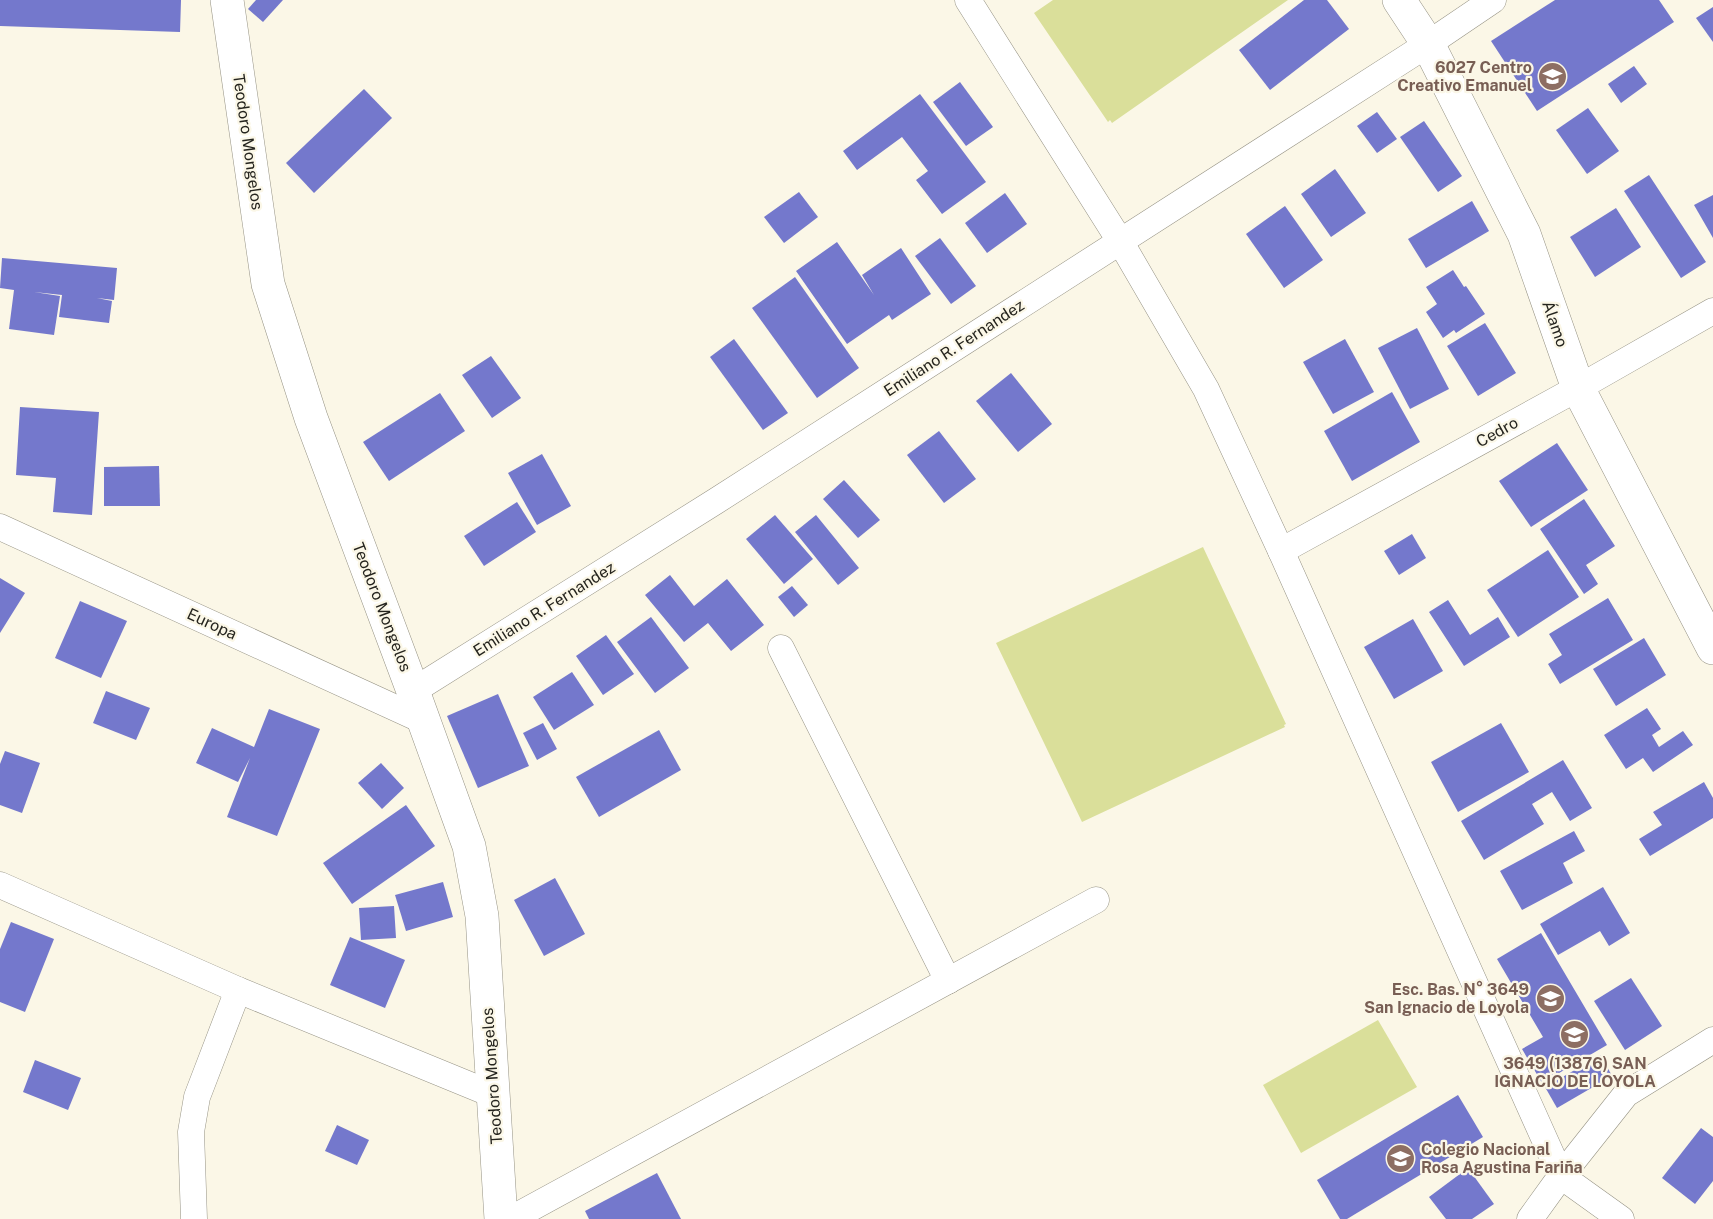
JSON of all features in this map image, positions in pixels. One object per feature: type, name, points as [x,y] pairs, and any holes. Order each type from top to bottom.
[{"type":"street","name":"Teodoro Mongelos","points":[[228,0],[268,284],[311,418],[469,846],[482,916],[501,1219]]},
{"type":"street","points":[[968,0],[1120,241],[1206,389],[1561,1176],[1621,1219]]},
{"type":"street","name":"Álamo","points":[[1399,0],[1428,44],[1524,234],[1578,388],[1713,648]]},
{"type":"street","name":"Emiliano R. Fernandez","points":[[419,706],[735,488],[1428,44],[1492,0]]},
{"type":"street","name":"Cedro","points":[[1281,551],[1713,311]]},
{"type":"street","name":"Europa","points":[[0,527],[419,706]]},
{"type":"street","points":[[781,648],[948,981]]},
{"type":"street","points":[[0,885],[238,990],[494,1095]]},
{"type":"street","points":[[512,1219],[1096,900]]},
{"type":"street","points":[[194,1219],[191,1132],[197,1097],[238,990]]},
{"type":"street","points":[[1530,1219],[1561,1176],[1626,1095],[1713,1040]]},
{"type":"green space","points":[[1053,0],[1288,0],[1112,123],[1110,120],[1108,122],[1034,13]]},
{"type":"green space","points":[[1203,547],[1286,724],[1285,727],[1082,822],[996,643]]},
{"type":"green space","points":[[1378,1020],[1417,1087],[1301,1153],[1263,1085]]},
{"type":"building","points":[[0,0],[181,0],[180,32],[0,26]]},
{"type":"building","points":[[256,0],[283,0],[263,22],[248,9]]},
{"type":"building","points":[[1304,0],[1327,0],[1349,29],[1270,90],[1239,50]]},
{"type":"building","name":"6027 Centro Creativo Emanuel","points":[[1555,0],[1659,0],[1674,22],[1537,111],[1491,41]]},
{"type":"building","points":[[1713,7],[1713,42],[1696,18]]},
{"type":"building","points":[[1634,66],[1647,84],[1621,103],[1608,84]]},
{"type":"building","points":[[960,82],[993,127],[966,146],[933,102]]},
{"type":"building","points":[[364,89],[392,118],[314,193],[286,163]]},
{"type":"building","points":[[920,94],[986,182],[942,214],[916,180],[928,171],[902,137],[857,170],[843,151]]},
{"type":"building","points":[[1588,108],[1619,151],[1587,174],[1556,130]]},
{"type":"building","points":[[1377,112],[1397,139],[1377,153],[1357,126]]},
{"type":"building","points":[[1424,121],[1462,176],[1438,192],[1400,137]]},
{"type":"building","points":[[1335,169],[1366,213],[1331,237],[1301,194]]},
{"type":"building","points":[[1649,175],[1706,262],[1681,278],[1624,191]]},
{"type":"building","points":[[799,192],[818,217],[784,243],[764,217]]},
{"type":"building","points":[[1005,193],[1027,224],[987,253],[965,223]]},
{"type":"building","points":[[1713,195],[1713,238],[1694,205]]},
{"type":"building","points":[[1472,201],[1489,231],[1426,268],[1408,239]]},
{"type":"building","points":[[1285,206],[1323,260],[1284,288],[1246,234]]},
{"type":"building","points":[[1616,208],[1641,247],[1595,277],[1570,237]]},
{"type":"building","points":[[940,238],[976,286],[951,304],[915,256]]},
{"type":"building","points":[[837,242],[874,295],[862,275],[901,248],[931,294],[892,320],[889,315],[847,344],[796,271]]},
{"type":"building","points":[[2,258],[117,268],[114,300],[97,298],[112,301],[109,323],[59,317],[62,295],[34,292],[60,296],[54,335],[9,329],[14,290],[0,288]]},
{"type":"building","points":[[1453,270],[1485,314],[1456,333],[1454,330],[1443,338],[1426,312],[1437,304],[1426,287]]},
{"type":"building","points":[[795,277],[859,368],[817,398],[752,308]]},
{"type":"building","points":[[1485,323],[1516,373],[1478,396],[1447,346]]},
{"type":"building","points":[[1417,328],[1449,389],[1410,409],[1378,348]]},
{"type":"building","points":[[734,339],[788,413],[763,430],[710,357]]},
{"type":"building","points":[[1345,339],[1374,392],[1333,414],[1303,362]]},
{"type":"building","points":[[491,356],[521,398],[492,418],[462,375]]},
{"type":"building","points":[[1011,373],[1052,424],[1018,452],[976,401]]},
{"type":"building","points":[[1392,392],[1420,442],[1352,481],[1324,431]]},
{"type":"building","points":[[440,393],[465,431],[389,481],[363,442]]},
{"type":"building","points":[[20,407],[99,412],[92,515],[53,512],[56,478],[16,475]]},
{"type":"building","points":[[939,431],[976,479],[944,503],[907,455]]},
{"type":"building","points":[[1557,443],[1588,490],[1531,527],[1499,481]]},
{"type":"building","points":[[542,454],[571,506],[537,525],[508,473]]},
{"type":"building","points":[[159,466],[160,506],[104,506],[104,467]]},
{"type":"building","points":[[844,480],[880,520],[858,538],[823,499]]},
{"type":"building","points":[[1584,499],[1615,546],[1586,565],[1598,584],[1584,594],[1540,529]]},
{"type":"building","points":[[517,502],[536,532],[484,566],[464,536]]},
{"type":"building","points":[[775,515],[813,559],[784,584],[746,539]]},
{"type":"building","points":[[816,515],[859,568],[838,585],[795,532]]},
{"type":"building","points":[[1412,534],[1426,558],[1399,575],[1384,551]]},
{"type":"building","points":[[1548,550],[1579,597],[1518,637],[1487,590]]},
{"type":"building","points":[[670,575],[694,606],[727,579],[764,625],[731,651],[708,623],[684,642],[645,595]]},
{"type":"building","points":[[0,578],[25,593],[0,633]]},
{"type":"building","points":[[792,586],[808,605],[794,617],[778,597]]},
{"type":"building","points":[[1608,598],[1633,640],[1560,684],[1548,664],[1562,655],[1549,634]]},
{"type":"building","points":[[1448,600],[1470,635],[1498,617],[1510,637],[1464,666],[1429,612]]},
{"type":"building","points":[[80,601],[127,621],[101,678],[55,658]]},
{"type":"building","points":[[651,617],[689,668],[655,693],[617,642]]},
{"type":"building","points":[[1413,619],[1443,671],[1394,699],[1364,647]]},
{"type":"building","points":[[606,635],[634,674],[603,695],[576,656]]},
{"type":"building","points":[[1644,638],[1666,675],[1616,706],[1593,669]]},
{"type":"building","points":[[572,672],[594,705],[554,730],[533,697]]},
{"type":"building","points":[[106,691],[150,708],[136,740],[93,723]]},
{"type":"building","points":[[498,694],[529,766],[478,788],[447,716]]},
{"type":"building","points":[[1647,708],[1661,729],[1652,735],[1659,747],[1683,731],[1693,745],[1653,772],[1643,758],[1626,769],[1604,735]]},
{"type":"building","points":[[269,709],[320,729],[277,836],[227,817],[250,758],[238,782],[196,763],[212,728],[254,747]]},
{"type":"building","points":[[543,723],[557,749],[537,760],[523,733]]},
{"type":"building","points":[[1501,723],[1529,772],[1458,812],[1431,762]]},
{"type":"building","points":[[659,730],[681,770],[599,817],[576,777]]},
{"type":"building","points":[[5,751],[40,763],[22,813],[0,805],[0,764]]},
{"type":"building","points":[[1563,760],[1592,808],[1570,821],[1552,792],[1532,804],[1544,824],[1484,860],[1461,821]]},
{"type":"building","points":[[381,763],[404,788],[382,809],[358,783]]},
{"type":"building","points":[[1704,782],[1713,798],[1713,818],[1650,856],[1639,839],[1662,825],[1653,812]]},
{"type":"building","points":[[406,805],[435,846],[352,904],[323,863]]},
{"type":"building","points":[[1574,831],[1585,851],[1563,863],[1573,883],[1522,910],[1500,871]]},
{"type":"building","points":[[555,878],[585,934],[544,956],[514,900]]},
{"type":"building","points":[[443,882],[453,917],[406,931],[395,895]]},
{"type":"building","points":[[1603,887],[1630,933],[1609,946],[1600,931],[1558,955],[1540,924]]},
{"type":"building","points":[[394,906],[396,938],[361,940],[359,908]]},
{"type":"building","points":[[11,922],[54,939],[25,1012],[0,1002],[0,949]]},
{"type":"building","name":"Esc. Bas. N° 3649 San Ignacio de Loyola","points":[[1541,933],[1607,1045],[1542,1083],[1522,1049],[1543,1037],[1497,959]]},
{"type":"building","points":[[350,937],[405,960],[385,1008],[330,985]]},
{"type":"building","points":[[1631,978],[1662,1026],[1625,1050],[1594,1001]]},
{"type":"building","points":[[1601,1055],[1612,1076],[1557,1108],[1545,1087]]},
{"type":"building","points":[[35,1060],[81,1078],[68,1110],[23,1092]]},
{"type":"building","name":"Colegio Nacional Rosa Agustina Fariña","points":[[1458,1095],[1483,1137],[1347,1219],[1340,1219],[1317,1180]]},
{"type":"building","points":[[337,1125],[369,1140],[357,1165],[325,1151]]},
{"type":"building","points":[[1701,1128],[1713,1137],[1713,1181],[1695,1204],[1662,1178]]},
{"type":"building","points":[[1468,1168],[1494,1204],[1472,1219],[1446,1219],[1429,1197]]},
{"type":"building","points":[[657,1173],[681,1219],[589,1219],[585,1211]]},
{"type":"place","name":"6027 Centro Creativo Emanuel","points":[[1553,76]]},
{"type":"place","name":"Esc. Bas. N° 3649 San Ignacio de Loyola","points":[[1550,998]]},
{"type":"place","name":"3649 (13876) SAN IGNACIO DE LOYOLA","points":[[1575,1035]]},
{"type":"place","name":"Colegio Nacional Rosa Agustina Fariña","points":[[1400,1158]]}]
